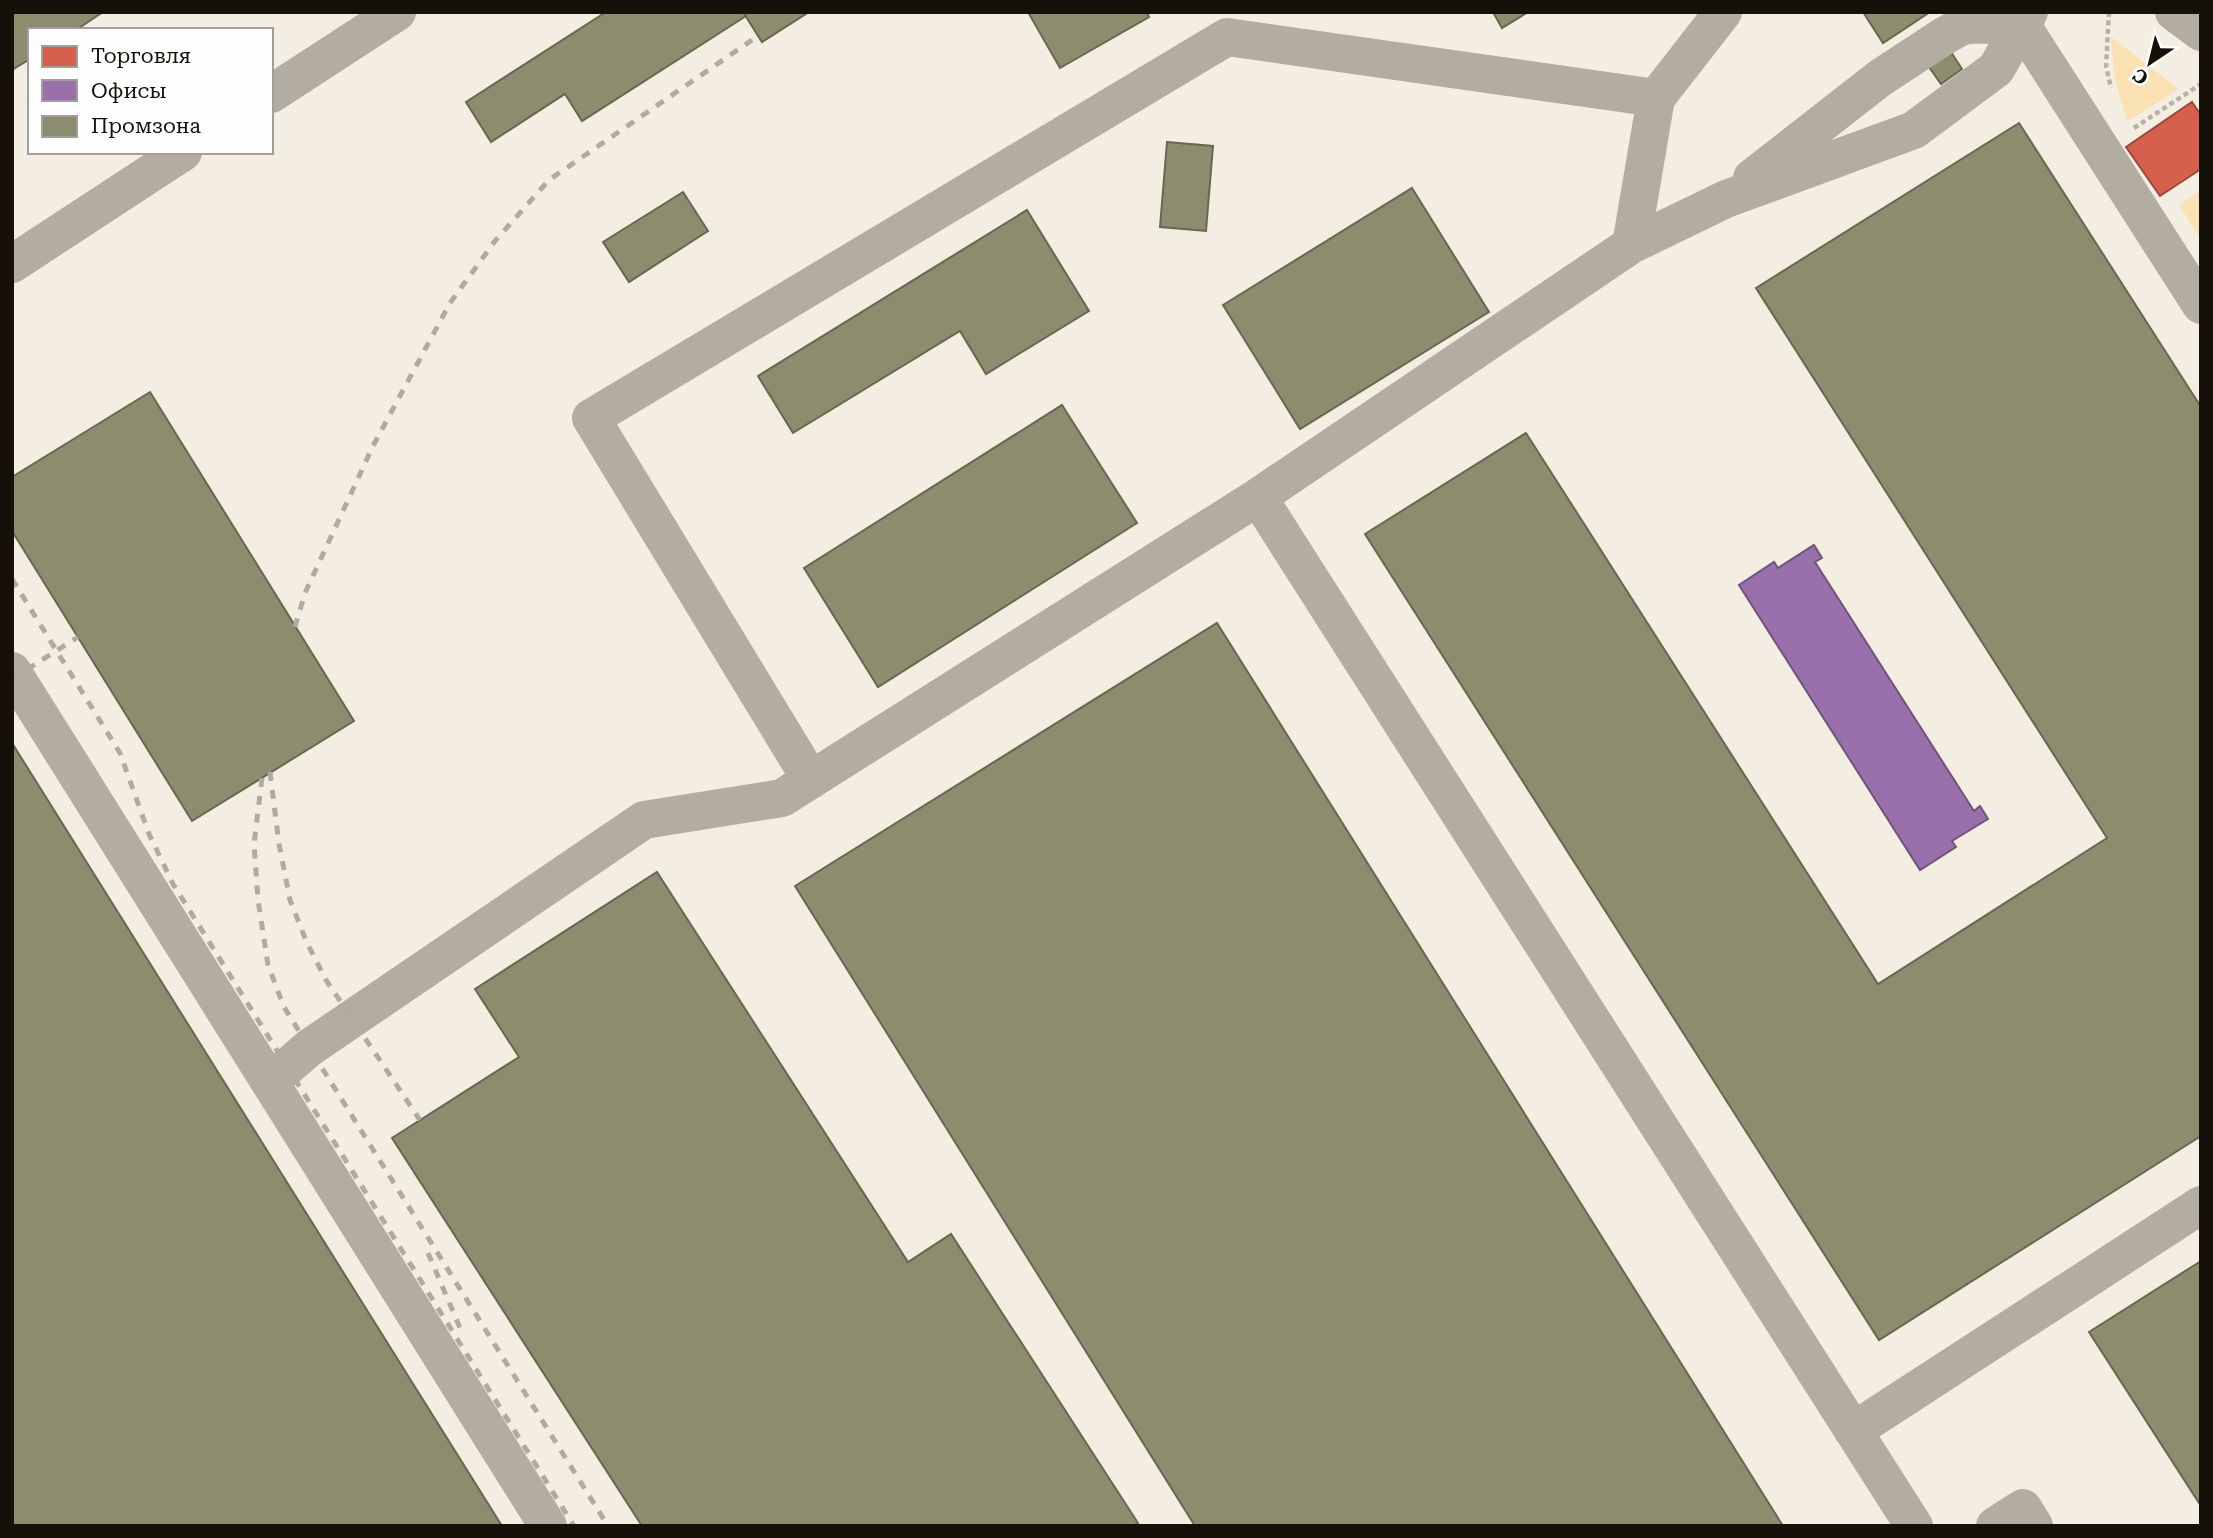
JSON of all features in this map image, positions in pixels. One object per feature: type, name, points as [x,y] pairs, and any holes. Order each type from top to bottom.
[{"type":"lane","points":[[273,93],[397,12]]},
{"type":"lane","points":[[1632,245],[1656,98],[1723,12]]},
{"type":"lane","points":[[2174,12],[2201,32]]},
{"type":"lane","points":[[1726,198],[1880,78],[1944,36],[1964,25],[2025,18]]},
{"type":"lane","points":[[270,1082],[309,1048],[644,820],[782,798],[1258,496],[1632,245],[1726,198],[1914,130],[1996,69],[2025,18]]},
{"type":"lane","points":[[2025,18],[2201,305]]},
{"type":"lane","points":[[811,780],[591,418],[1227,37],[1656,98]]},
{"type":"lane","points":[[12,264],[180,154]]},
{"type":"lane","points":[[1258,496],[1914,1526]]},
{"type":"lane","points":[[12,671],[548,1526]]},
{"type":"lane","points":[[1853,1431],[2201,1205]]},
{"type":"lane","points":[[1995,1526],[2023,1508],[2034,1526]]},
{"type":"path","points":[[2129,132],[2201,84]]},
{"type":"shaded area","points":[[2111,37],[2179,89],[2127,122],[2114,75]]},
{"type":"shaded area","points":[[2201,190],[2201,239],[2179,205]]},
{"type":"building: Торговля","points":[[2192,102],[2201,115],[2201,169],[2160,196],[2126,147]]},
{"type":"building: Офисы","points":[[1814,545],[1822,558],[1815,562],[1974,811],[1980,806],[1988,819],[1952,841],[1956,847],[1920,870],[1739,585],[1774,562],[1778,568]]},
{"type":"building: Промзона","points":[[12,12],[103,12],[79,28],[28,28],[28,60],[12,70]]},
{"type":"building: Промзона","points":[[606,12],[743,12],[746,16],[582,121],[565,94],[491,142],[466,102]]},
{"type":"building: Промзона","points":[[743,12],[809,12],[762,42]]},
{"type":"building: Промзона","points":[[1028,12],[1147,12],[1149,17],[1060,68]]},
{"type":"building: Промзона","points":[[1493,12],[1528,12],[1502,28]]},
{"type":"building: Промзона","points":[[1863,12],[1930,12],[1883,43]]},
{"type":"building: Промзона","points":[[1951,52],[1962,69],[1941,84],[1929,67]]},
{"type":"building: Промзона","points":[[2019,123],[2201,407],[2201,1136],[1879,1340],[1365,534],[1526,433],[1878,984],[2107,838],[1756,288]]},
{"type":"building: Промзона","points":[[1167,142],[1213,146],[1206,231],[1160,227]]},
{"type":"building: Промзона","points":[[1412,188],[1489,312],[1300,429],[1223,305]]},
{"type":"building: Промзона","points":[[683,192],[708,231],[629,282],[603,242]]},
{"type":"building: Промзона","points":[[1027,210],[1089,311],[986,374],[960,331],[793,433],[758,376]]},
{"type":"building: Промзона","points":[[150,392],[354,721],[192,821],[12,531],[12,477]]},
{"type":"building: Промзона","points":[[1062,405],[1137,523],[878,687],[804,568]]},
{"type":"building: Промзона","points":[[1217,623],[1783,1526],[1195,1526],[795,886]]},
{"type":"building: Промзона","points":[[12,743],[502,1526],[12,1526]]},
{"type":"building: Промзона","points":[[657,872],[908,1262],[951,1234],[1138,1523],[1135,1526],[642,1526],[392,1138],[519,1057],[475,989]]},
{"type":"building: Промзона","points":[[2201,1261],[2201,1506],[2089,1332]]},
{"type":"railway","points":[[295,627],[305,593],[373,446],[450,303],[495,241],[549,180],[752,40]]},
{"type":"railway","points":[[12,579],[120,753],[149,834],[173,884],[574,1526]]},
{"type":"railway","points":[[12,679],[78,637]]},
{"type":"railway","points":[[270,772],[279,844],[290,900],[307,943],[326,980],[420,1120]]},
{"type":"railway","points":[[262,778],[254,844],[258,900],[268,965],[284,1007],[608,1526]]},
{"type":"railway","points":[[428,1253],[461,1330]]}]
